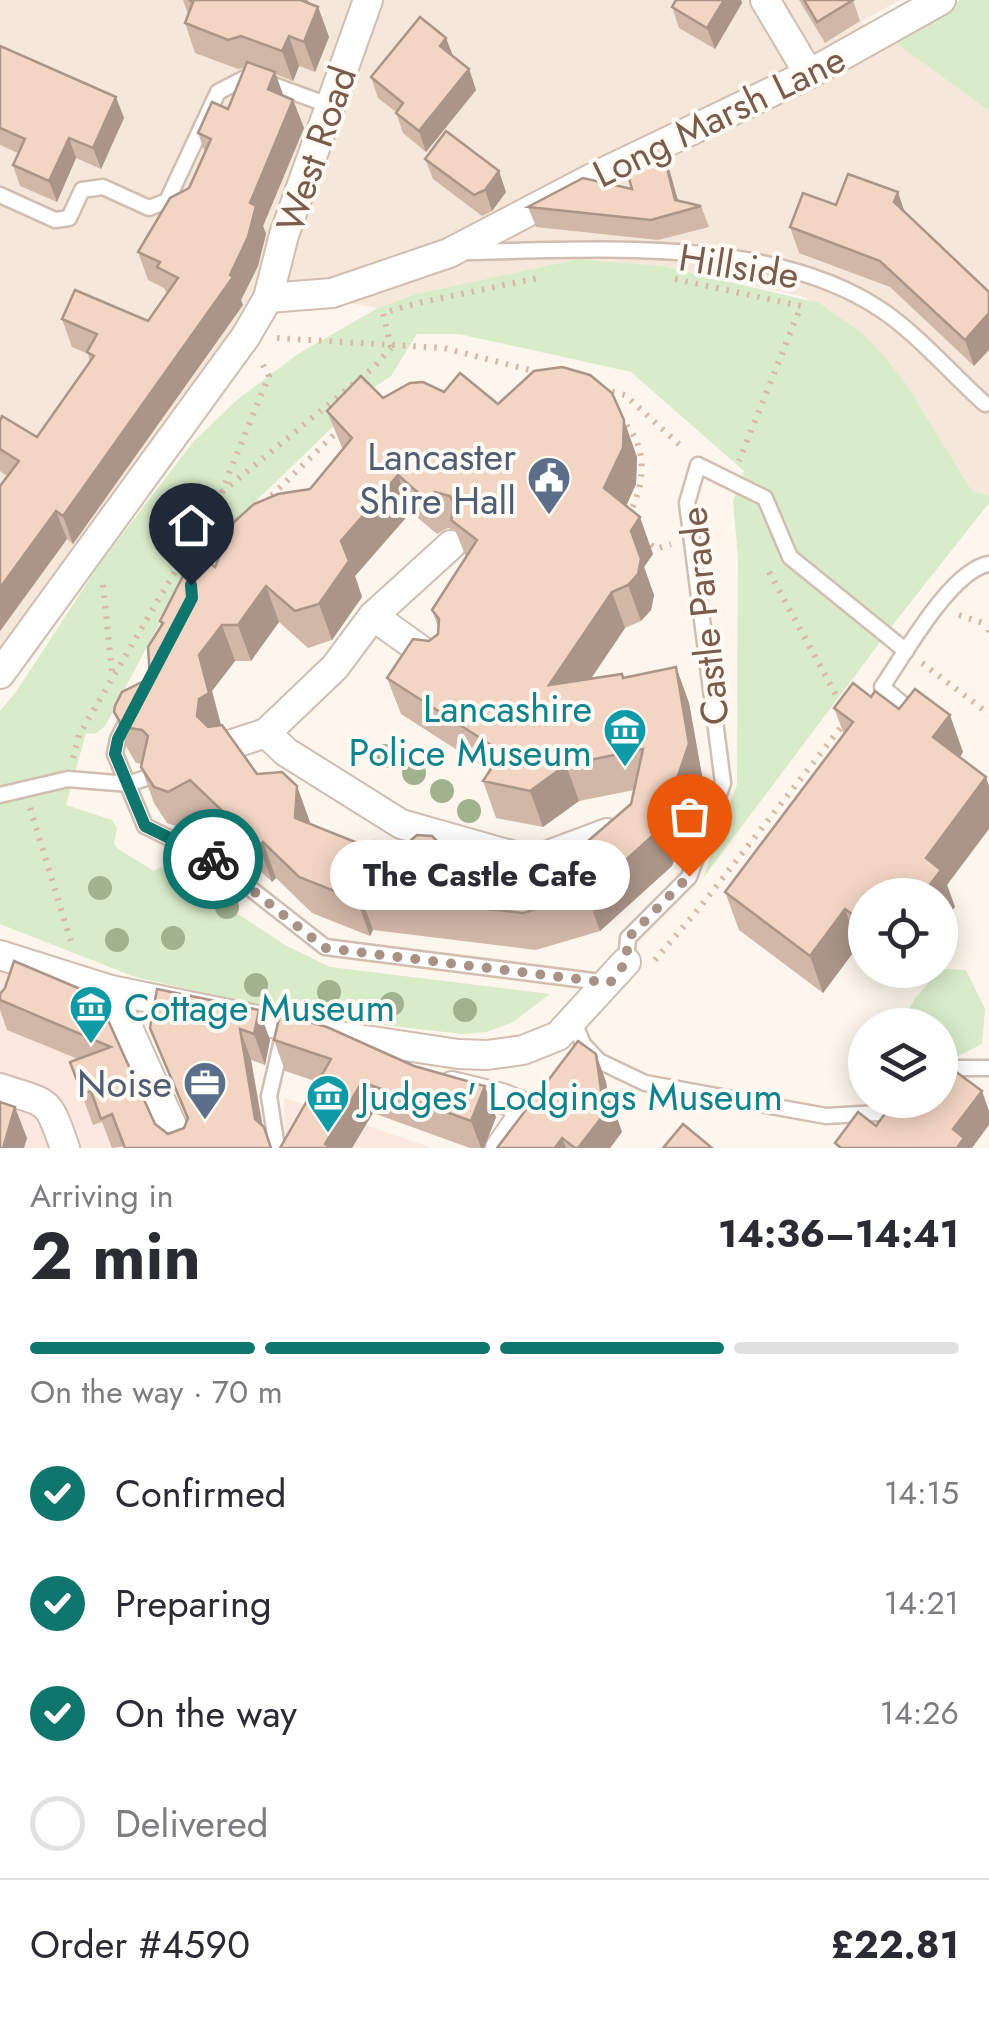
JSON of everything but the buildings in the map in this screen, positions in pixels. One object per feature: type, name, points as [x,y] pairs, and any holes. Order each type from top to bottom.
[{"type":"street","points":[[765,0],[809,74]]},
{"type":"street","name":"Long Marsh Lane","points":[[268,298],[332,293],[449,253],[600,174],[809,74],[941,0]]},
{"type":"street","name":"West Road","points":[[0,674],[246,336],[268,298],[284,235],[365,6]]},
{"type":"street","points":[[226,746],[266,732],[335,666],[373,616],[451,545]]},
{"type":"street","points":[[373,616],[436,662]]},
{"type":"street","points":[[266,732],[286,752],[401,824],[532,861],[606,833]]},
{"type":"street","points":[[9,966],[326,1034],[487,1055],[522,1050],[566,1029],[618,972]]},
{"type":"street","points":[[112,990],[182,1148]]},
{"type":"street","points":[[326,1034],[380,1061],[526,1109],[500,1148]]},
{"type":"street","points":[[0,1088],[52,1109],[65,1148]]},
{"type":"lane","points":[[0,196],[54,220],[69,218],[82,190],[102,187],[149,208],[167,202],[218,92],[249,76],[332,106]]},
{"type":"lane","name":"Hillside","points":[[449,253],[588,250],[762,261],[827,281],[884,312],[985,404]]},
{"type":"lane","name":"Castle Parade","points":[[618,972],[628,938],[689,876],[723,783],[688,503],[698,465],[735,482]]},
{"type":"lane","points":[[735,482],[765,498],[790,557],[906,651]]},
{"type":"lane","points":[[910,710],[882,687],[934,607],[978,566],[989,564]]},
{"type":"lane","points":[[136,704],[118,739],[115,754],[145,826],[214,860],[325,948],[618,972]]},
{"type":"lane","points":[[0,795],[68,778],[128,784],[152,776]]},
{"type":"lane","points":[[277,1148],[269,1096],[285,1024]]},
{"type":"lane","points":[[566,1029],[600,1061],[645,1083],[826,1116],[848,1115]]},
{"type":"lane","points":[[958,1068],[989,1068]]},
{"type":"path","points":[[391,347],[384,313],[561,273]]},
{"type":"path","points":[[663,276],[802,306],[735,482]]},
{"type":"path","points":[[246,336],[444,348],[552,376]]},
{"type":"path","points":[[68,778],[79,735],[221,493],[269,376],[246,336]]},
{"type":"path","points":[[221,493],[374,367],[391,347]]},
{"type":"path","points":[[589,386],[625,395],[698,465]]},
{"type":"path","points":[[617,417],[630,428],[642,456],[641,487],[624,521]]},
{"type":"path","points":[[254,513],[350,419]]},
{"type":"path","points":[[195,576],[200,566],[241,526]]},
{"type":"path","points":[[635,530],[656,549]]},
{"type":"path","points":[[98,539],[113,675]]},
{"type":"path","points":[[760,557],[857,734]]},
{"type":"path","points":[[906,651],[989,714]]},
{"type":"path","points":[[658,960],[848,717]]},
{"type":"path","points":[[26,790],[75,955]]},
{"type":"shaded area","points":[[0,0],[900,0],[861,22],[989,111],[989,495],[972,491],[905,382],[883,355],[804,297],[663,266],[579,259],[416,294],[378,308],[263,288],[0,658]]},
{"type":"shaded area","points":[[0,966],[103,1001],[175,1148],[0,1148]]},
{"type":"shaded area","points":[[284,1098],[331,1113],[432,1148],[285,1148]]},
{"type":"green space","points":[[960,0],[989,0],[989,111],[896,43]]},
{"type":"green space","points":[[579,259],[663,266],[819,303],[863,334],[883,355],[905,382],[972,491],[989,495],[989,503],[703,878],[737,784],[738,557],[733,501],[744,471],[631,372],[459,334],[417,334],[391,376],[373,388],[191,564],[105,726],[95,734],[86,733],[66,805],[112,820],[117,828],[114,844],[118,849],[154,871],[161,867],[172,870],[285,945],[330,967],[550,994],[513,1022],[487,1032],[462,1034],[383,1025],[274,1009],[135,977],[0,924],[0,711],[100,563],[194,441],[238,399],[298,354],[378,308],[416,294]]},
{"type":"green space","points":[[958,970],[966,970],[985,1009],[982,1044],[958,1056],[958,1008],[910,1008],[924,988],[958,988]]},
{"type":"way so far","points":[[213,859],[325,948],[610,983],[626,962],[628,938],[689,876]]},
{"type":"place","name":"Lancaster Shire Hall","points":[[549,516]]},
{"type":"place","name":"Lancashire Police Museum","points":[[625,768]]},
{"type":"place","name":"The Castle Cafe","points":[[689,876]]},
{"type":"place","name":"Cottage Museum","points":[[91,1045]]},
{"type":"place","name":"Noise","points":[[205,1121]]},
{"type":"place","name":"Judges' Lodgings Museum","points":[[328,1134]]},
{"type":"route","points":[[191,585],[192,598],[118,739],[115,754],[145,826],[213,859]]}]
